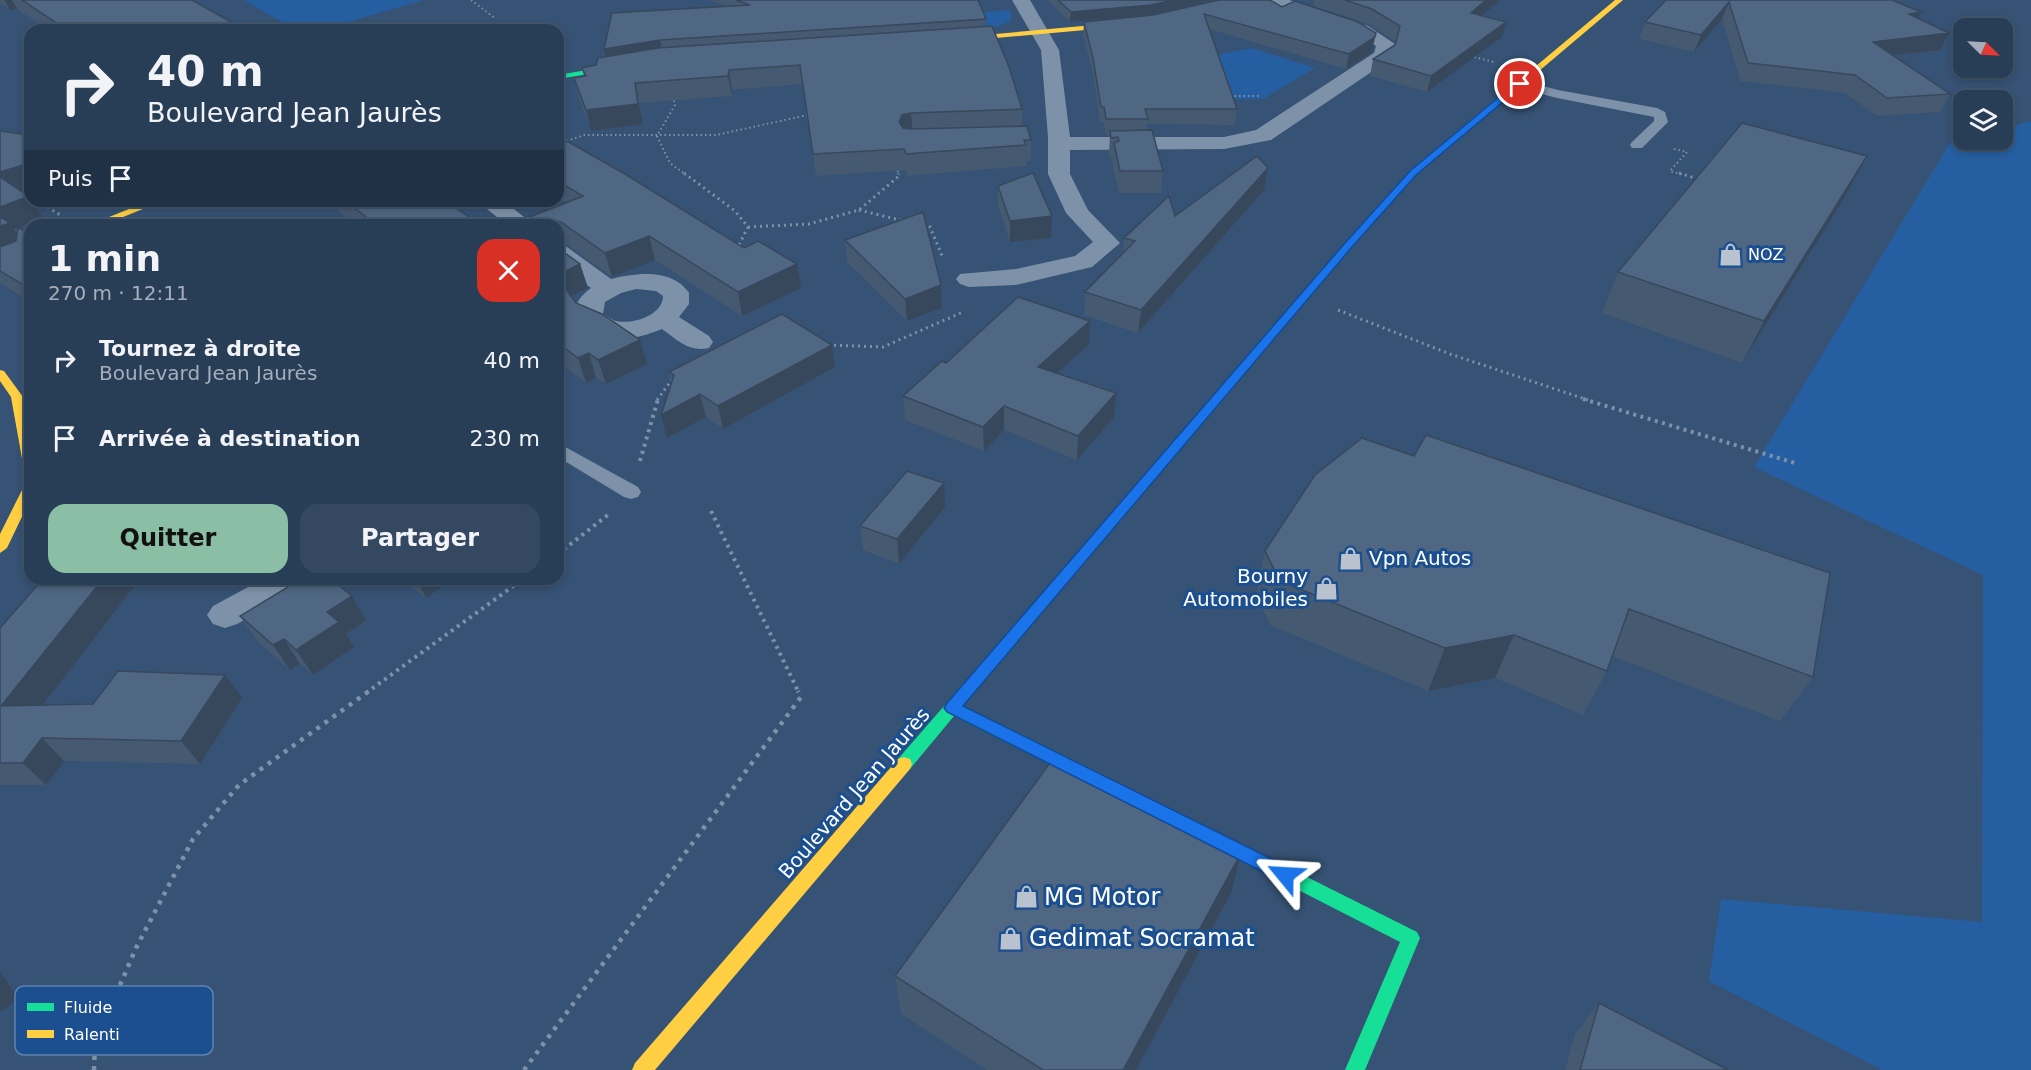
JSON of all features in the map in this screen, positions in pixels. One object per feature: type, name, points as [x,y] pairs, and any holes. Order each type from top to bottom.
[{"type":"main road","name":"Boulevard Jean Jaurès","points":[[642,1070],[1413,173],[1619,0]]},
{"type":"main road","points":[[935,41],[1140,23]]},
{"type":"main road","points":[[564,76],[644,62]]},
{"type":"main road","points":[[110,219],[142,207]]},
{"type":"main road","points":[[0,373],[17,397],[24,436]]},
{"type":"main road","points":[[4,532],[24,497]]},
{"type":"main road","points":[[952,708],[1104,783]]},
{"type":"main road","points":[[1193,828],[1411,938],[1355,1070]]},
{"type":"street","points":[[969,279],[1016,277],[1083,262],[1108,243],[1078,213],[1059,174],[1052,139],[1050,50],[1021,0]]},
{"type":"street","points":[[1052,139],[1224,142],[1263,135],[1383,56],[1386,44],[1362,30],[1272,0]]},
{"type":"street","points":[[497,207],[514,219]]},
{"type":"street","points":[[564,256],[608,289]]},
{"type":"street","points":[[636,281],[664,284],[673,289],[678,304],[673,312],[664,319],[651,325],[622,330],[597,324],[590,318],[587,311],[597,295],[608,289],[636,281]]},
{"type":"street","points":[[664,319],[699,342]]},
{"type":"street","points":[[225,615],[280,585]]},
{"type":"lane","points":[[1520,84],[1557,94],[1652,111],[1660,115],[1661,122],[1637,145]]},
{"type":"lane","points":[[564,452],[632,492]]},
{"type":"path","points":[[471,0],[496,19]]},
{"type":"path","points":[[1469,56],[1500,64]]},
{"type":"path","points":[[657,136],[675,105],[673,95]]},
{"type":"path","points":[[1229,96],[1263,96],[1303,108]]},
{"type":"path","points":[[564,142],[584,135],[617,133],[657,136],[716,135],[813,114]]},
{"type":"path","points":[[657,136],[670,163],[735,211],[748,227]]},
{"type":"path","points":[[748,227],[809,224],[859,210],[899,176],[894,157]]},
{"type":"path","points":[[47,207],[66,219]]},
{"type":"path","points":[[859,210],[909,222]]},
{"type":"path","points":[[346,219],[354,216]]},
{"type":"path","points":[[920,225],[930,227],[949,272],[969,279]]},
{"type":"path","points":[[738,247],[748,227]]},
{"type":"path","points":[[825,345],[883,347],[972,308],[1016,277]]},
{"type":"path","points":[[1305,296],[1385,330],[1575,396],[1795,463]]},
{"type":"path","points":[[564,550],[597,526],[632,492],[657,400],[699,342]]},
{"type":"path","points":[[524,1070],[801,697],[711,511]]},
{"type":"path","points":[[120,986],[136,948],[194,839],[239,785],[515,585]]},
{"type":"path","points":[[94,1070],[95,1055]]},
{"type":"shaded area","points":[[244,0],[421,1],[341,24],[286,24]]},
{"type":"shaded area","points":[[1010,10],[1011,20],[991,28],[980,29],[927,17]]},
{"type":"shaded area","points":[[1251,48],[1315,68],[1263,99],[1180,99],[1174,64]]},
{"type":"shaded area","points":[[2031,121],[2031,1070],[1882,1070],[1709,981],[1721,899],[1982,922],[1983,575],[1754,467],[1950,143],[1953,142],[1953,150],[2013,150],[2013,126]]},
{"type":"building","points":[[22,0],[192,0],[234,24],[58,24]]},
{"type":"building","points":[[736,0],[978,0],[986,19],[660,40],[604,49],[612,13],[750,5]]},
{"type":"building","points":[[1058,0],[1173,0],[1151,5],[1071,12]]},
{"type":"building","points":[[1219,0],[1270,0],[1282,7],[1295,1],[1358,22],[1376,33],[1375,37],[1349,54],[1204,14],[1237,109],[1145,109],[1148,119],[1106,119],[1104,107],[1101,107],[1084,22],[1153,15]]},
{"type":"building","points":[[1345,0],[1486,0],[1471,13],[1506,22],[1431,76],[1373,59],[1395,45],[1400,26],[1372,9]]},
{"type":"building","points":[[1666,0],[1892,0],[1921,12],[1909,14],[1949,33],[1873,42],[1950,94],[1887,98],[1855,75],[1748,63],[1729,2],[1701,35],[1645,22]]},
{"type":"building","points":[[992,26],[1009,67],[1022,109],[911,113],[902,115],[899,122],[903,128],[912,129],[1027,126],[1031,140],[1024,140],[1026,145],[906,154],[904,149],[813,154],[800,65],[729,70],[728,76],[635,83],[638,104],[586,110],[574,78],[586,76],[582,68],[596,65],[598,58],[658,48]]},
{"type":"building","name":"NOZ","points":[[1742,123],[1867,156],[1764,321],[1618,272]]},
{"type":"building","points":[[1152,130],[1163,171],[1120,171],[1114,143],[1119,141],[1118,137],[1111,138],[1110,131]]},
{"type":"building","points":[[0,131],[24,134],[24,165],[0,172]]},
{"type":"building","points":[[564,139],[625,174],[744,248],[758,241],[797,264],[738,292],[649,236],[605,253],[564,224],[564,219],[524,219],[555,207],[564,207],[564,203],[583,196],[564,185]]},
{"type":"building","points":[[1257,156],[1268,168],[1141,310],[1085,292],[1135,241],[1124,238],[1169,196],[1175,216]]},
{"type":"building","points":[[1033,173],[1052,216],[1010,221],[998,186]]},
{"type":"building","points":[[0,177],[24,193],[24,198],[0,207]]},
{"type":"building","points":[[353,207],[454,207],[472,219],[369,219]]},
{"type":"building","points":[[923,212],[941,285],[905,299],[845,240]]},
{"type":"building","points":[[0,217],[10,223],[0,226]]},
{"type":"building","points":[[18,227],[24,230],[24,285],[0,271],[0,247],[16,241]]},
{"type":"building","points":[[564,252],[580,264],[564,272]]},
{"type":"building","points":[[564,289],[576,303],[602,314],[640,340],[598,360],[589,353],[578,358],[564,348]]},
{"type":"building","points":[[1018,297],[1090,321],[1038,367],[1116,393],[1078,436],[1004,406],[983,427],[903,396],[942,361],[946,363]]},
{"type":"building","points":[[782,314],[832,345],[718,406],[700,394],[661,415],[674,375],[669,372]]},
{"type":"building","points":[[1426,435],[1830,573],[1813,677],[1629,609],[1607,671],[1514,635],[1445,648],[1280,581],[1265,551],[1315,475],[1362,438],[1414,456]]},
{"type":"building","points":[[907,471],[944,483],[897,539],[860,526]]},
{"type":"building","points":[[38,585],[98,585],[1,706],[93,704],[118,671],[225,675],[181,741],[42,738],[23,763],[0,763],[0,628]]},
{"type":"building","points":[[291,585],[338,585],[352,596],[327,612],[339,622],[296,650],[284,639],[273,645],[240,616]]},
{"type":"building","points":[[1055,756],[1241,853],[1123,1070],[1043,1070],[895,976]]},
{"type":"building","points":[[1599,1003],[1728,1070],[1580,1070]]},
{"type":"traffic: fast","points":[[564,76],[628,65]]},
{"type":"traffic: fast","points":[[904,764],[1374,216]]},
{"type":"traffic: fast","points":[[952,708],[1095,779]]},
{"type":"traffic: fast","points":[[1203,833],[1411,938],[1355,1070]]},
{"type":"traffic: slow","points":[[1374,216],[1413,173],[1619,0]]},
{"type":"traffic: slow","points":[[951,40],[1127,24]]},
{"type":"traffic: slow","points":[[110,219],[142,207]]},
{"type":"traffic: slow","points":[[0,373],[17,397],[24,436]]},
{"type":"traffic: slow","points":[[0,548],[24,498]]},
{"type":"traffic: slow","points":[[642,1070],[904,764]]},
{"type":"place","name":"NOZ","points":[[1730,254]]},
{"type":"place","name":"Vpn Autos","points":[[1351,558]]},
{"type":"place","name":"Bourny Automobiles","points":[[1326,588]]},
{"type":"place","name":"MG Motor","points":[[1026,897]]},
{"type":"place","name":"Gedimat Socramat","points":[[1011,938]]},
{"type":"route","points":[[1285,875],[952,708],[1348,245],[1413,173],[1520,84]]}]
